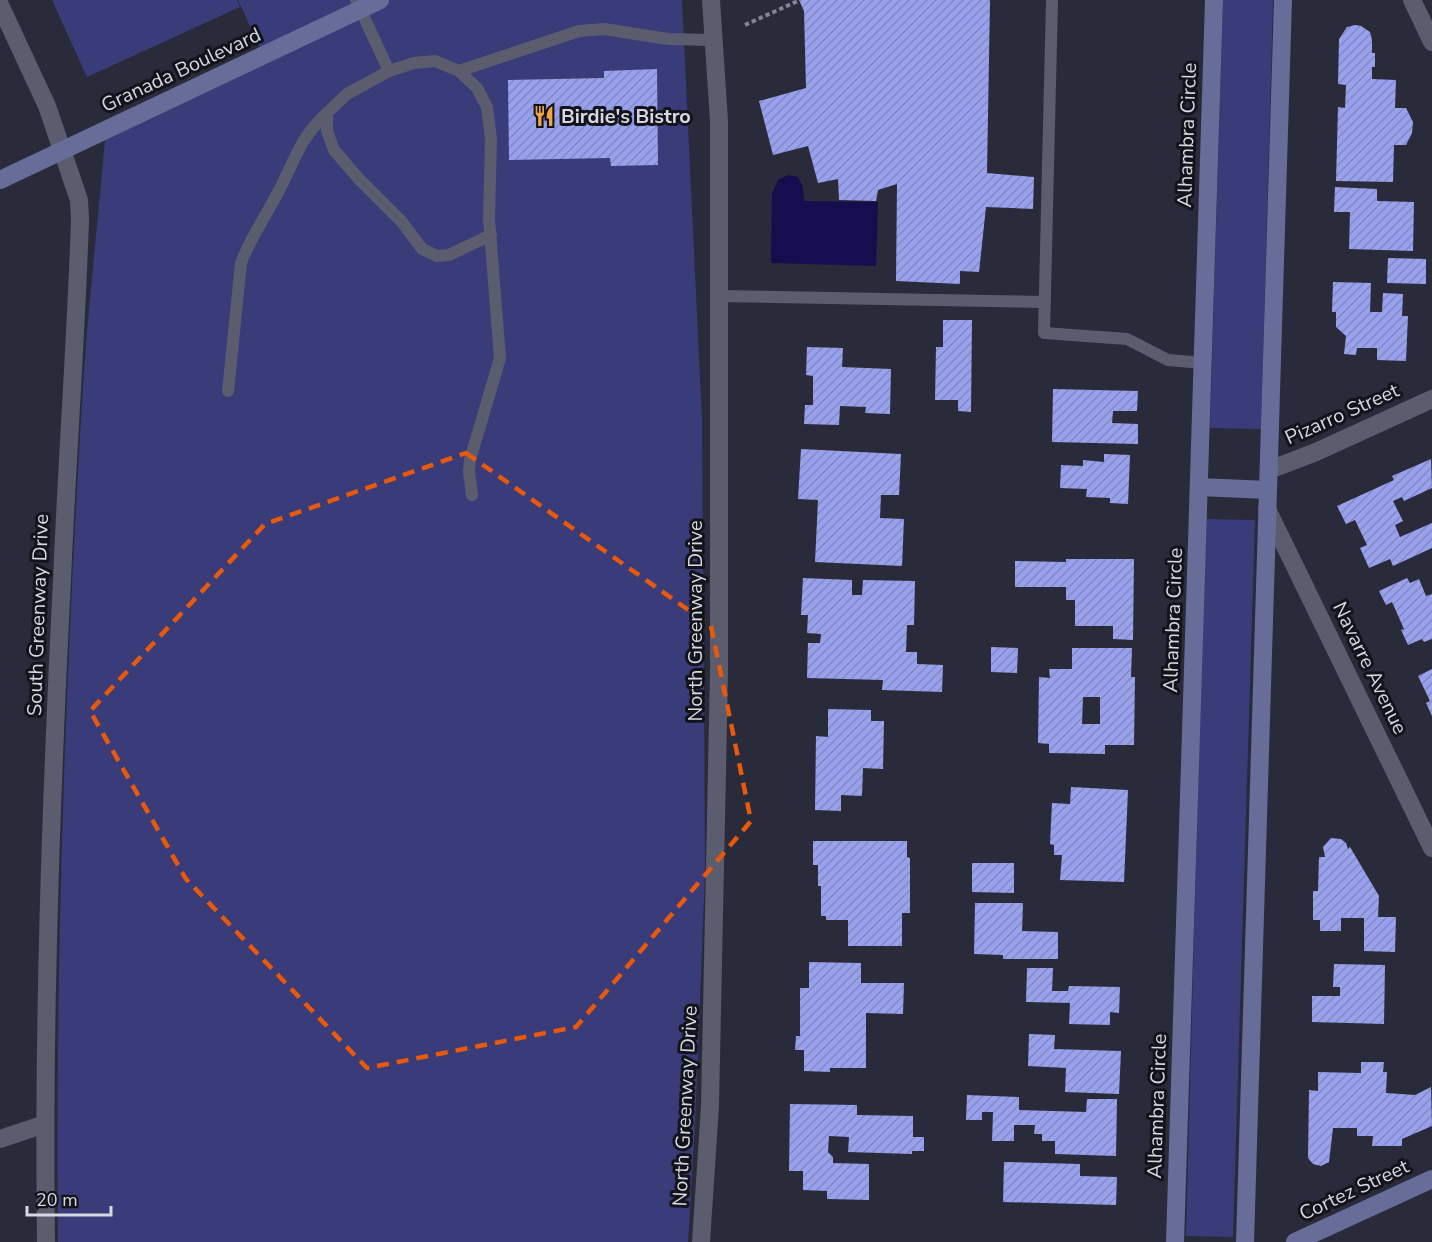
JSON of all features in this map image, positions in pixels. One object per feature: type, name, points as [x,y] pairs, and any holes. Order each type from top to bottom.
[{"type":"street","name":"Granada Boulevard","points":[[0,180],[358,5],[380,0]]},
{"type":"street","name":"North Greenway Drive","points":[[701,1242],[710,1094],[718,787],[718,121],[711,0]]},
{"type":"street","name":"Alhambra Circle","points":[[1175,1242],[1214,0]]},
{"type":"street","points":[[1245,1242],[1283,0]]},
{"type":"street","points":[[1412,0],[1432,42]]},
{"type":"street","name":"South Greenway Drive","points":[[0,5],[47,106],[79,200],[80,220],[61,582],[46,1002],[46,1242]]},
{"type":"street","name":"Pizarro Street","points":[[1269,470],[1316,452],[1432,399]]},
{"type":"street","points":[[1199,487],[1267,499]]},
{"type":"street","name":"Navarre Avenue","points":[[1267,499],[1432,848]]},
{"type":"street","points":[[0,1139],[45,1124]]},
{"type":"street","name":"Cortez Street","points":[[1295,1242],[1432,1179]]},
{"type":"lane","points":[[1052,0],[1044,333],[1127,339],[1168,360],[1203,363]]},
{"type":"lane","points":[[358,5],[389,71]]},
{"type":"lane","points":[[459,71],[579,31],[604,29],[668,39],[713,40]]},
{"type":"lane","points":[[228,391],[241,263],[276,197],[297,150],[311,127],[347,93],[389,71],[414,63],[435,61],[459,71],[477,88],[487,107],[491,139],[489,178],[491,236],[500,358],[470,460],[472,495]]},
{"type":"lane","points":[[327,113],[327,131],[334,150],[402,222],[422,249],[436,256],[449,255],[491,236]]},
{"type":"lane","points":[[718,296],[1045,302]]},
{"type":"path","points":[[745,25],[800,0]]},
{"type":"highlighted area","points":[[466,453],[711,626],[751,821],[576,1027],[367,1068],[186,879],[90,711],[265,524]]},
{"type":"shaded area","points":[[52,0],[237,0],[240,7],[87,77]]},
{"type":"shaded area","points":[[238,0],[682,0],[702,419],[705,873],[688,1242],[58,1242],[58,1024],[67,697],[84,370],[106,130],[263,55]]},
{"type":"shaded area","points":[[1223,0],[1273,0],[1261,429],[1210,428]]},
{"type":"shaded area","points":[[788,175],[798,177],[803,187],[804,201],[878,202],[876,266],[771,263],[772,194],[778,180]]},
{"type":"shaded area","points":[[1205,519],[1255,520],[1233,1237],[1186,1236]]},
{"type":"building","points":[[799,0],[990,0],[987,173],[1034,177],[1033,209],[986,207],[979,272],[960,271],[960,284],[896,281],[897,184],[878,190],[876,201],[839,200],[838,179],[818,183],[808,146],[773,155],[759,101],[806,88],[804,11]]},
{"type":"building","points":[[1355,25],[1370,32],[1372,53],[1375,53],[1372,79],[1396,80],[1395,108],[1406,108],[1413,122],[1412,133],[1406,145],[1394,145],[1393,182],[1336,181],[1338,107],[1345,108],[1346,85],[1338,84],[1339,39],[1347,27]]},
{"type":"building","points":[[657,69],[658,165],[611,166],[610,158],[509,160],[508,80],[604,78],[604,71]]},
{"type":"building","points":[[1335,187],[1377,189],[1377,201],[1414,202],[1413,251],[1349,249],[1350,212],[1334,212]]},
{"type":"building","points":[[1388,258],[1426,259],[1426,284],[1387,283]]},
{"type":"building","points":[[1333,282],[1371,283],[1370,312],[1382,312],[1383,293],[1403,294],[1402,316],[1408,316],[1406,361],[1377,360],[1377,348],[1357,348],[1356,355],[1344,354],[1346,336],[1336,327],[1336,312],[1332,312]]},
{"type":"building","points":[[943,320],[972,320],[971,412],[958,411],[958,400],[935,400],[936,347],[943,347]]},
{"type":"building","points":[[807,347],[843,348],[842,367],[891,369],[890,414],[865,413],[866,407],[840,406],[839,425],[804,424],[805,405],[813,405],[813,376],[806,375]]},
{"type":"building","points":[[1053,389],[1138,391],[1137,411],[1113,411],[1112,423],[1138,424],[1138,444],[1052,442]]},
{"type":"building","points":[[801,449],[901,454],[899,495],[881,495],[880,518],[904,519],[902,566],[815,562],[818,500],[798,499]]},
{"type":"building","points":[[1104,454],[1130,455],[1128,504],[1110,503],[1110,498],[1086,497],[1087,489],[1060,488],[1061,465],[1083,466],[1083,460],[1104,462]]},
{"type":"building","points":[[1431,459],[1432,488],[1404,501],[1402,497],[1393,501],[1403,521],[1395,525],[1400,537],[1432,523],[1432,548],[1393,566],[1390,559],[1369,568],[1360,548],[1367,545],[1355,520],[1346,524],[1337,506],[1394,480],[1392,476]]},
{"type":"building","points":[[1066,559],[1134,559],[1133,640],[1113,639],[1113,626],[1075,626],[1075,600],[1066,600],[1066,587],[1015,587],[1015,561],[1066,562]]},
{"type":"building","points":[[803,578],[852,580],[852,595],[862,595],[863,580],[915,581],[914,625],[907,625],[906,652],[917,652],[917,664],[943,665],[942,692],[882,690],[883,680],[807,678],[808,643],[820,643],[821,634],[807,633],[808,615],[801,615]]},
{"type":"building","points":[[1407,578],[1410,583],[1419,579],[1426,596],[1432,594],[1432,639],[1424,642],[1422,639],[1408,645],[1401,630],[1404,629],[1392,602],[1386,605],[1379,591]]},
{"type":"building","points":[[991,647],[1018,648],[1017,673],[991,672]]},
{"type":"building","points":[[1072,648],[1132,648],[1131,677],[1135,677],[1134,745],[1105,745],[1105,754],[1049,753],[1049,744],[1038,743],[1039,677],[1050,678],[1049,669],[1072,669]],"holes":[[[1083,697],[1100,697],[1100,724],[1082,724]]]},
{"type":"building","points":[[1432,669],[1432,716],[1426,703],[1430,701],[1418,676]]},
{"type":"building","points":[[828,709],[871,710],[871,721],[884,721],[883,769],[863,768],[862,796],[841,795],[841,811],[815,810],[816,736],[828,737]]},
{"type":"building","points":[[1071,787],[1128,790],[1124,882],[1060,880],[1062,855],[1054,855],[1054,845],[1050,844],[1052,803],[1070,804]]},
{"type":"building","points":[[1331,838],[1341,839],[1346,843],[1348,849],[1350,847],[1379,896],[1378,917],[1396,917],[1395,952],[1364,951],[1364,918],[1341,918],[1341,931],[1320,931],[1320,920],[1313,920],[1313,891],[1318,891],[1319,857],[1325,857],[1323,847]]},
{"type":"building","points":[[813,841],[907,841],[907,857],[910,858],[910,913],[902,913],[902,946],[848,946],[848,920],[826,920],[826,916],[821,916],[821,886],[818,886],[818,865],[813,865]]},
{"type":"building","points":[[972,863],[1014,863],[1014,893],[972,892]]},
{"type":"building","points":[[975,903],[1023,903],[1022,931],[1058,932],[1058,959],[1003,959],[1003,955],[974,954]]},
{"type":"building","points":[[809,962],[861,963],[861,983],[904,983],[903,1014],[866,1013],[866,1068],[830,1068],[830,1072],[804,1071],[804,1050],[795,1050],[796,1036],[800,1036],[800,988],[809,988]]},
{"type":"building","points":[[1334,964],[1385,965],[1384,1024],[1312,1022],[1312,996],[1340,996],[1340,987],[1333,987]]},
{"type":"building","points":[[1027,968],[1053,968],[1052,991],[1068,991],[1069,986],[1120,987],[1119,1013],[1110,1012],[1110,1025],[1069,1024],[1070,1003],[1026,1002]]},
{"type":"building","points":[[1029,1034],[1055,1035],[1054,1049],[1121,1051],[1119,1094],[1065,1092],[1066,1068],[1028,1066]]},
{"type":"building","points":[[1361,1062],[1384,1062],[1383,1072],[1387,1072],[1386,1093],[1415,1095],[1431,1087],[1432,1126],[1402,1139],[1402,1146],[1372,1146],[1373,1136],[1357,1136],[1357,1128],[1333,1128],[1329,1162],[1321,1166],[1313,1164],[1308,1158],[1309,1090],[1318,1091],[1318,1072],[1361,1073]]},
{"type":"building","points":[[967,1095],[1019,1097],[1019,1110],[1086,1112],[1087,1099],[1117,1099],[1116,1156],[1055,1154],[1055,1141],[1042,1141],[1042,1134],[1034,1134],[1035,1125],[1014,1125],[1014,1141],[992,1141],[993,1112],[982,1112],[982,1120],[966,1120]]},
{"type":"building","points":[[790,1104],[857,1105],[857,1115],[913,1116],[913,1137],[924,1137],[924,1151],[912,1151],[912,1154],[848,1152],[849,1137],[829,1136],[828,1152],[833,1157],[833,1163],[869,1164],[869,1200],[827,1199],[827,1191],[803,1190],[803,1171],[789,1171]]},
{"type":"building","points":[[1004,1162],[1080,1164],[1080,1176],[1117,1177],[1116,1205],[1003,1202]]},
{"type":"place","name":"Birdie's Bistro","points":[[544,116]]}]
